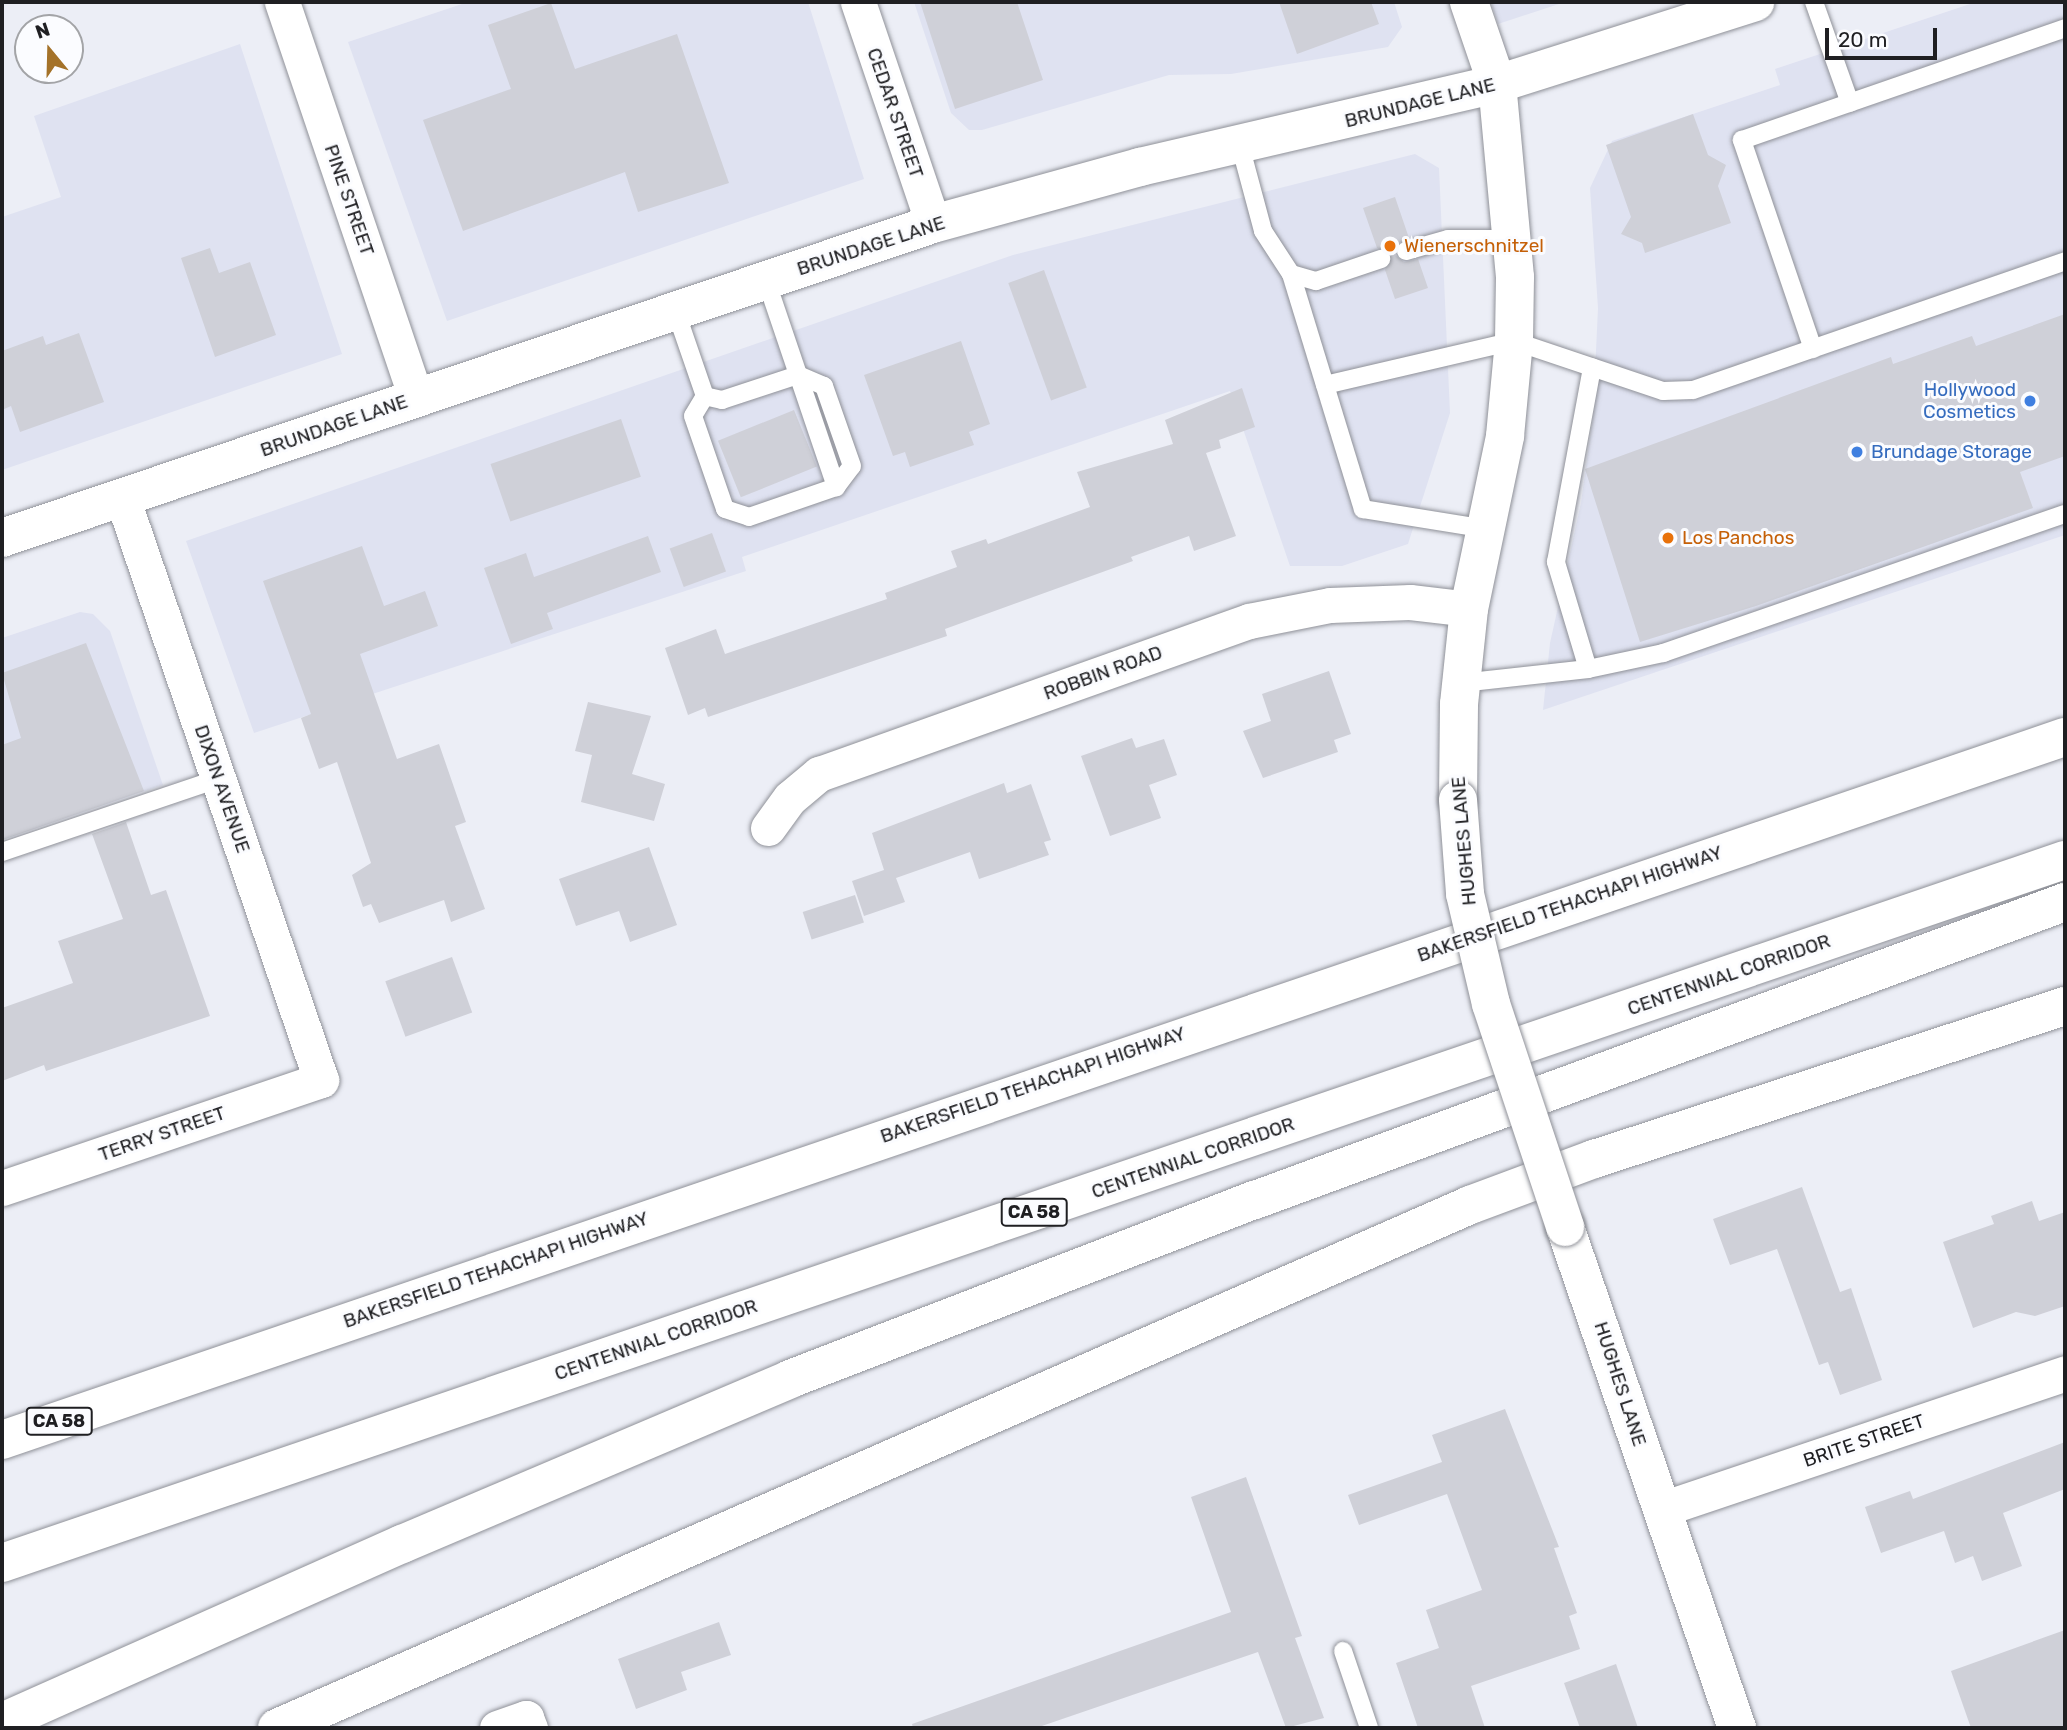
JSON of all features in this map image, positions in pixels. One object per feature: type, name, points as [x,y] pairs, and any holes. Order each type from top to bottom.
[{"type":"main road","name":"HUGHES LANE","points":[[1469,2],[1497,84],[1511,239],[1514,341],[1505,436],[1469,609],[1461,683],[1458,800],[1465,894],[1491,1004],[1737,1728]]},
{"type":"main road","name":"BRUNDAGE LANE","points":[[2,538],[933,224],[1140,167],[1497,84],[1688,12],[1755,2]]},
{"type":"main road","name":"BAKERSFIELD TEHACHAPI HIGHWAY","points":[[2,1440],[896,1131],[2065,737]]},
{"type":"main road","name":"CENTENNIAL CORRIDOR","points":[[2,1563],[2065,860]]},
{"type":"main road","points":[[2,1722],[414,1539],[829,1364],[1242,1205],[2065,902]]},
{"type":"main road","points":[[277,1728],[1470,1205],[1594,1158],[2065,1006]]},
{"type":"main road","points":[[2,1427],[116,1402]]},
{"type":"street","name":"PINE STREET","points":[[282,2],[416,398]]},
{"type":"street","name":"CEDAR STREET","points":[[858,2],[933,224]]},
{"type":"street","name":"DIXON AVENUE","points":[[122,498],[321,1080]]},
{"type":"street","name":"ROBBIN ROAD","points":[[768,828],[790,798],[819,774],[1249,621],[1330,605],[1410,602],[1469,609]]},
{"type":"street","name":"TERRY STREET","points":[[2,1188],[321,1080]]},
{"type":"street","name":"BRITE STREET","points":[[1662,1509],[2065,1373]]},
{"type":"lane","points":[[1814,2],[1850,103]]},
{"type":"lane","points":[[1813,349],[1742,140],[2065,28]]},
{"type":"lane","points":[[1240,145],[1263,231],[1291,274],[1363,509],[1486,529]]},
{"type":"lane","points":[[1406,251],[1448,239],[1511,239]]},
{"type":"lane","points":[[1291,274],[1316,281],[1381,259]]},
{"type":"lane","points":[[1325,385],[1514,341],[1675,392],[1693,390],[2065,261]]},
{"type":"lane","points":[[676,312],[705,396],[694,416],[726,509],[749,517],[836,487],[765,281]]},
{"type":"lane","points":[[1588,669],[1556,562],[1592,367]]},
{"type":"lane","points":[[705,396],[722,400],[798,375]]},
{"type":"lane","points":[[1461,683],[1588,669],[1663,653],[2065,514]]},
{"type":"lane","points":[[2,852],[218,779]]},
{"type":"lane","points":[[1343,1651],[1369,1728]]},
{"type":"shaded area","points":[[468,2],[808,2],[864,179],[447,321],[348,42]]},
{"type":"shaded area","points":[[914,2],[1394,2],[1402,27],[1388,47],[1231,74],[1169,75],[982,130],[969,130],[951,113]]},
{"type":"shaded area","points":[[1491,2],[1565,2],[1498,24]]},
{"type":"shaded area","points":[[1976,2],[2065,2],[2065,535],[1543,710],[1550,643],[1581,503],[1593,415],[1598,308],[1590,188],[1612,141],[1780,85],[1775,69]]},
{"type":"shaded area","points":[[240,44],[342,354],[2,470],[2,217],[61,197],[34,116]]},
{"type":"shaded area","points":[[1415,154],[1439,168],[1450,413],[1408,544],[1342,566],[1290,566],[1230,391],[742,557],[746,571],[254,733],[186,541],[1013,255]]},
{"type":"shaded area","points":[[80,612],[93,614],[110,631],[163,785],[2,840],[2,638]]},
{"type":"building","points":[[920,2],[1017,2],[1043,80],[955,109]]},
{"type":"building","points":[[1279,2],[1371,2],[1379,24],[1297,54]]},
{"type":"building","points":[[551,3],[575,69],[677,34],[729,183],[638,212],[625,172],[463,231],[423,120],[511,89],[488,25]]},
{"type":"building","points":[[1693,114],[1708,155],[1726,165],[1718,186],[1731,223],[1645,253],[1642,243],[1621,234],[1631,217],[1606,145]]},
{"type":"building","name":"Wienerschnitzel","points":[[1395,197],[1409,238],[1397,244],[1395,255],[1404,262],[1418,259],[1428,288],[1395,299],[1385,270],[1391,255],[1377,248],[1363,208]]},
{"type":"building","points":[[210,248],[219,273],[250,262],[276,335],[215,357],[181,258]]},
{"type":"building","points":[[1044,270],[1087,387],[1051,400],[1008,283]]},
{"type":"building","name":"Brundage Storage","points":[[2065,314],[2065,456],[2020,472],[2033,508],[1756,606],[1640,642],[1585,469],[1891,357],[1893,364],[1972,336],[1976,346]]},
{"type":"building","points":[[79,333],[104,402],[20,432],[11,406],[2,410],[2,351],[43,336],[46,345]]},
{"type":"building","points":[[961,341],[990,424],[969,432],[974,445],[910,467],[905,452],[893,456],[864,375]]},
{"type":"building","points":[[1242,388],[1255,427],[1219,440],[1221,448],[1206,453],[1236,536],[1194,551],[1189,536],[1131,557],[1133,561],[945,629],[947,636],[708,717],[705,708],[688,715],[665,648],[716,629],[725,654],[887,599],[885,593],[957,567],[951,551],[986,539],[988,544],[1090,507],[1077,472],[1173,444],[1165,420]]},
{"type":"building","points":[[794,410],[817,467],[741,497],[718,441]]},
{"type":"building","points":[[621,419],[641,477],[510,522],[491,464]]},
{"type":"building","points":[[712,533],[726,572],[684,587],[670,548]]},
{"type":"building","points":[[648,536],[661,572],[547,613],[553,629],[511,644],[484,568],[526,553],[534,577]]},
{"type":"building","points":[[362,546],[384,606],[425,591],[438,626],[360,654],[397,759],[439,744],[466,822],[455,826],[485,909],[451,922],[444,900],[379,923],[371,904],[363,907],[352,875],[371,863],[337,762],[319,769],[301,718],[311,714],[263,581]]},
{"type":"building","points":[[86,643],[144,791],[2,840],[2,745],[21,738],[2,673]]},
{"type":"building","points":[[1329,671],[1351,734],[1334,740],[1338,752],[1263,778],[1243,731],[1271,721],[1262,694]]},
{"type":"building","points":[[588,702],[651,716],[632,774],[665,784],[654,821],[581,802],[592,755],[575,751]]},
{"type":"building","points":[[1132,738],[1136,748],[1164,739],[1177,775],[1149,785],[1161,818],[1110,836],[1081,756]]},
{"type":"building","points":[[1004,783],[1007,793],[1031,784],[1051,840],[1044,842],[1049,855],[979,879],[970,852],[896,878],[905,902],[864,916],[852,881],[884,870],[872,833]]},
{"type":"building","points":[[126,822],[151,895],[166,890],[210,1016],[46,1071],[44,1065],[2,1081],[2,1008],[73,983],[58,941],[123,919],[92,834]]},
{"type":"building","points":[[649,847],[677,925],[630,942],[619,911],[576,926],[559,879]]},
{"type":"building","points":[[855,895],[864,923],[812,940],[803,912]]},
{"type":"building","points":[[452,957],[472,1012],[405,1037],[385,981]]},
{"type":"building","points":[[1802,1187],[1840,1292],[1851,1288],[1882,1380],[1840,1395],[1828,1362],[1819,1365],[1777,1249],[1730,1265],[1713,1219]]},
{"type":"building","points":[[2032,1201],[2039,1221],[2065,1212],[2065,1306],[2035,1316],[2016,1312],[1973,1328],[1943,1242],[1994,1224],[1991,1216]]},
{"type":"building","points":[[1505,1409],[1559,1547],[1554,1548],[1577,1613],[1569,1616],[1580,1649],[1471,1686],[1485,1728],[1418,1728],[1396,1663],[1439,1648],[1426,1610],[1482,1590],[1447,1494],[1359,1525],[1348,1495],[1442,1462],[1432,1435]]},
{"type":"building","points":[[2065,1442],[2065,1489],[2003,1513],[2022,1566],[1982,1581],[1973,1556],[1955,1563],[1944,1531],[1881,1553],[1865,1507],[1910,1491],[1913,1499]]},
{"type":"building","points":[[1246,1477],[1302,1636],[1295,1638],[1324,1718],[1286,1728],[1258,1652],[1036,1728],[913,1728],[912,1724],[1231,1612],[1191,1497]]},
{"type":"building","points":[[719,1622],[731,1655],[681,1672],[687,1690],[636,1709],[618,1659]]},
{"type":"building","points":[[2065,1630],[2065,1728],[1971,1728],[1951,1671]]},
{"type":"building","points":[[1616,1664],[1638,1728],[1580,1728],[1564,1683]]},
{"type":"place","name":"Wienerschnitzel","points":[[1390,246]]},
{"type":"place","name":"Hollywood Cosmetics","points":[[2030,401]]},
{"type":"place","name":"Brundage Storage","points":[[1857,452]]},
{"type":"place","name":"Los Panchos","points":[[1668,538]]}]
